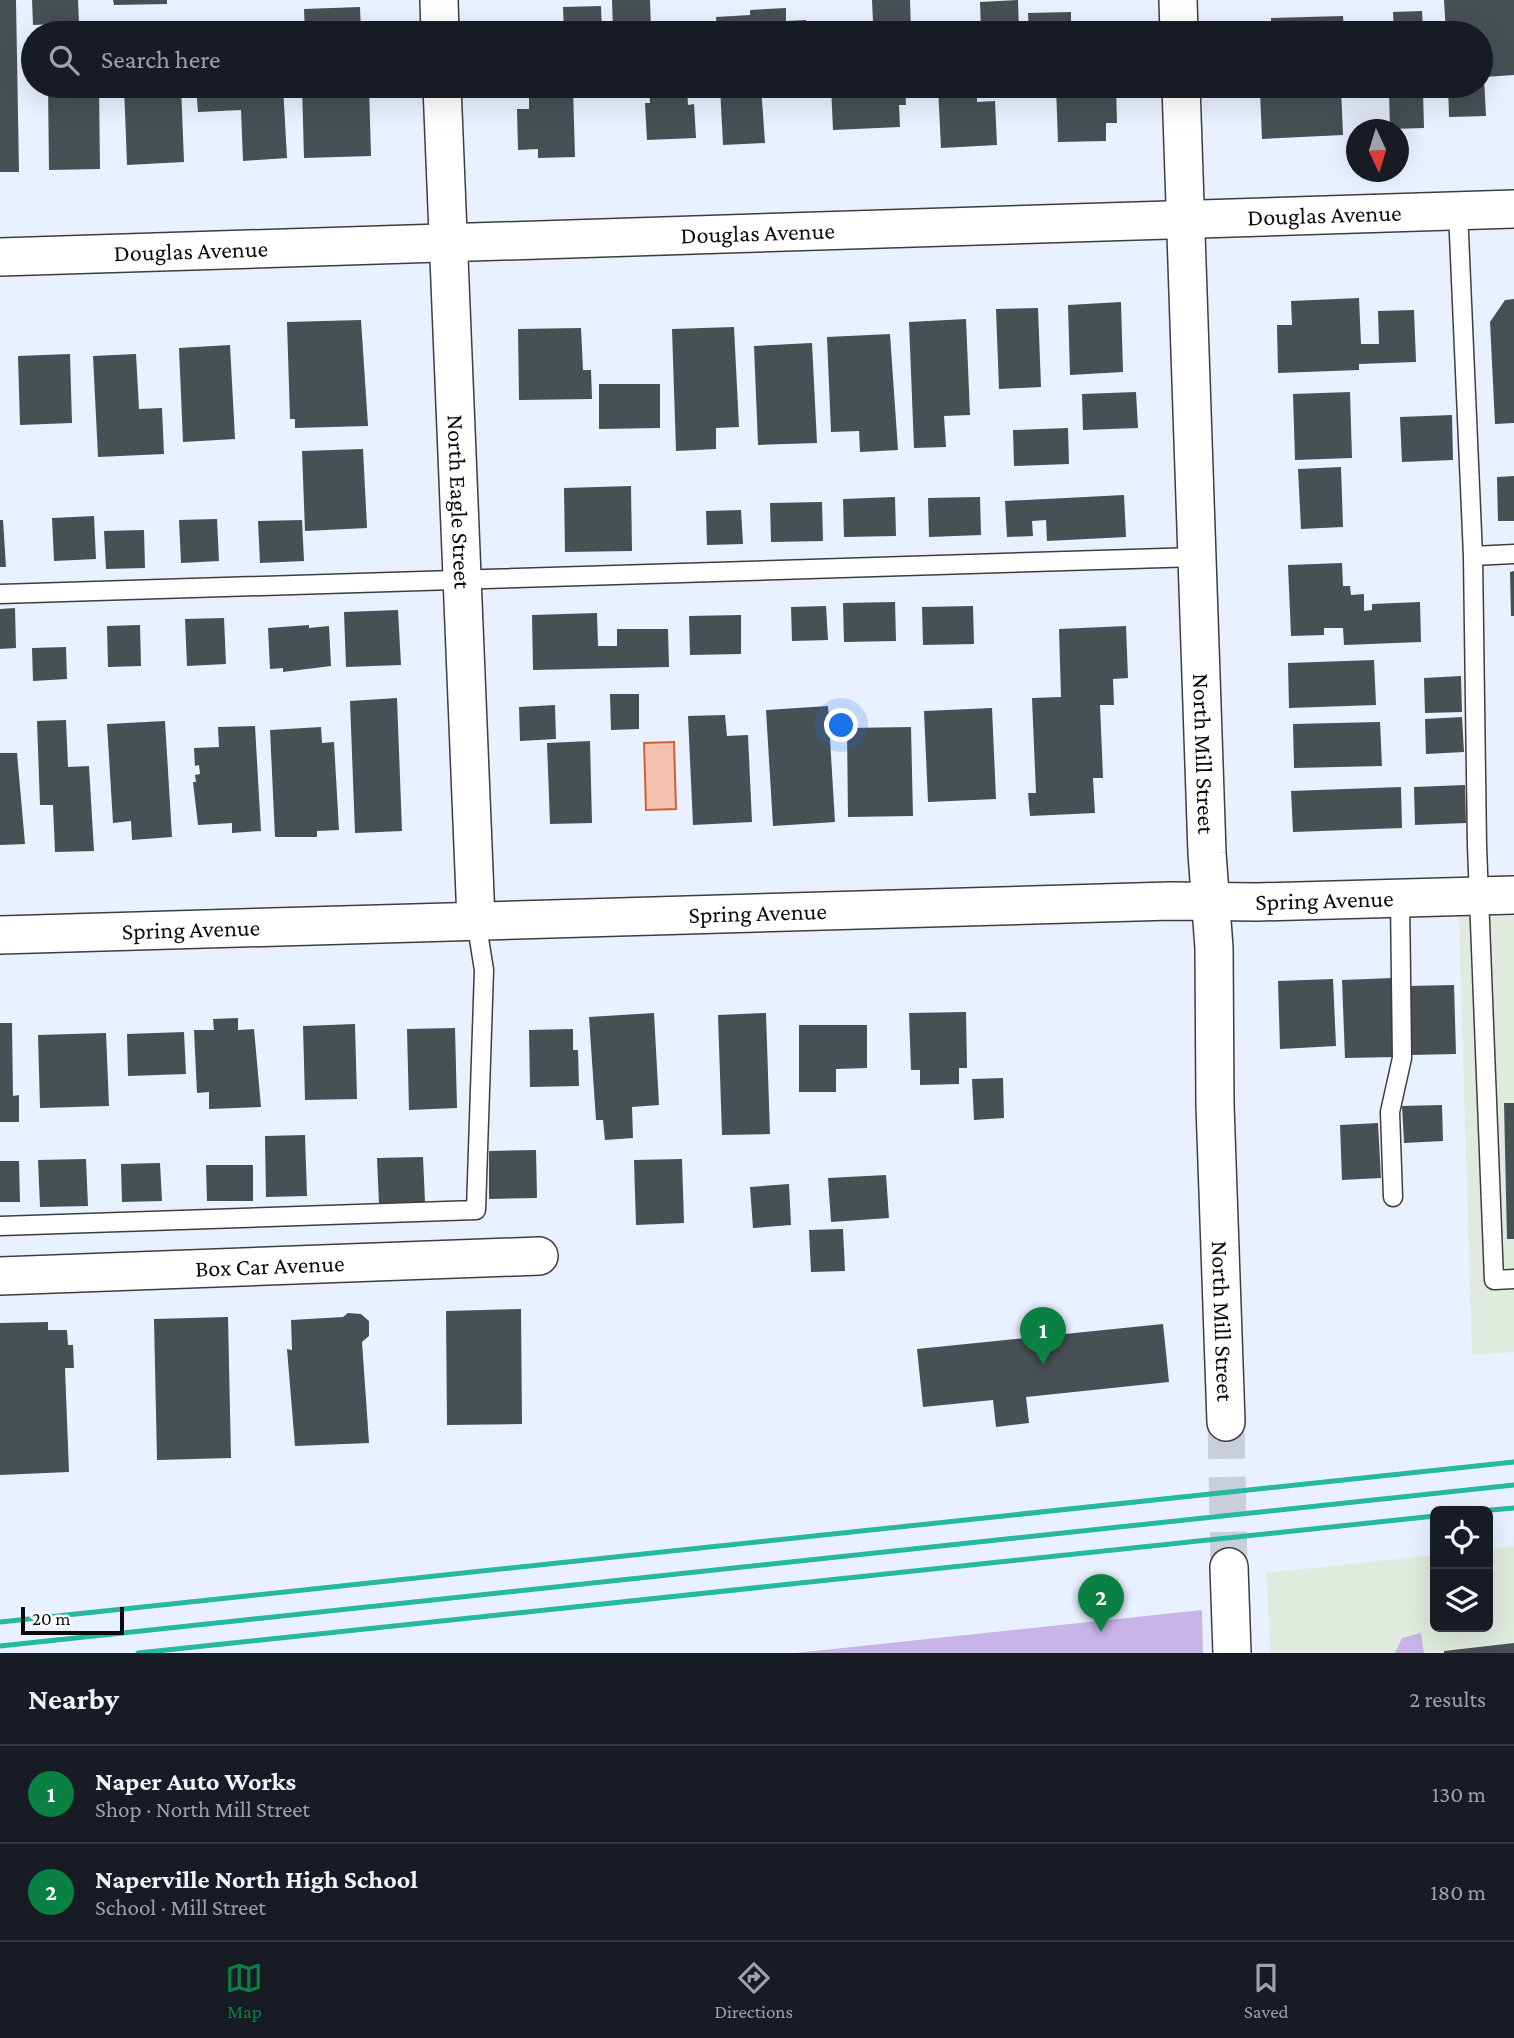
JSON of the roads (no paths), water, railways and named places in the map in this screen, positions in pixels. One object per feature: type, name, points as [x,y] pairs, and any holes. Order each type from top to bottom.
[{"type":"street","points":[[439,0],[440,21]]},
{"type":"street","points":[[1178,0],[1179,21]]},
{"type":"street","name":"North Eagle Street","points":[[442,98],[475,920]]},
{"type":"street","name":"North Mill Street","points":[[1181,98],[1226,1422]]},
{"type":"street","name":"Douglas Avenue","points":[[0,257],[1514,209]]},
{"type":"street","name":"Spring Avenue","points":[[0,935],[475,920],[1514,894]]},
{"type":"street","name":"Box Car Avenue","points":[[0,1276],[539,1256]]},
{"type":"street","points":[[1229,1567],[1232,1653]]},
{"type":"lane","points":[[1458,211],[1473,556],[1478,896],[1494,1280],[1514,1279]]},
{"type":"lane","points":[[1473,556],[1514,554]]},
{"type":"lane","points":[[0,594],[1197,557]]},
{"type":"lane","points":[[1393,1197],[1390,1112],[1402,1058],[1400,898]]},
{"type":"lane","points":[[0,1226],[475,1210],[484,970],[475,920]]},
{"type":"tunnel","points":[[1226,1422],[1229,1567]]},
{"type":"railway","points":[[0,1622],[1514,1462]]},
{"type":"railway","points":[[0,1646],[1514,1485]]},
{"type":"railway","points":[[1493,1510],[1514,1508]]},
{"type":"railway","points":[[138,1653],[1430,1517]]},
{"type":"place","name":"Naper Auto Works","points":[[1043,1365]]},
{"type":"place","name":"Naperville North High School","points":[[1101,1632]]}]
